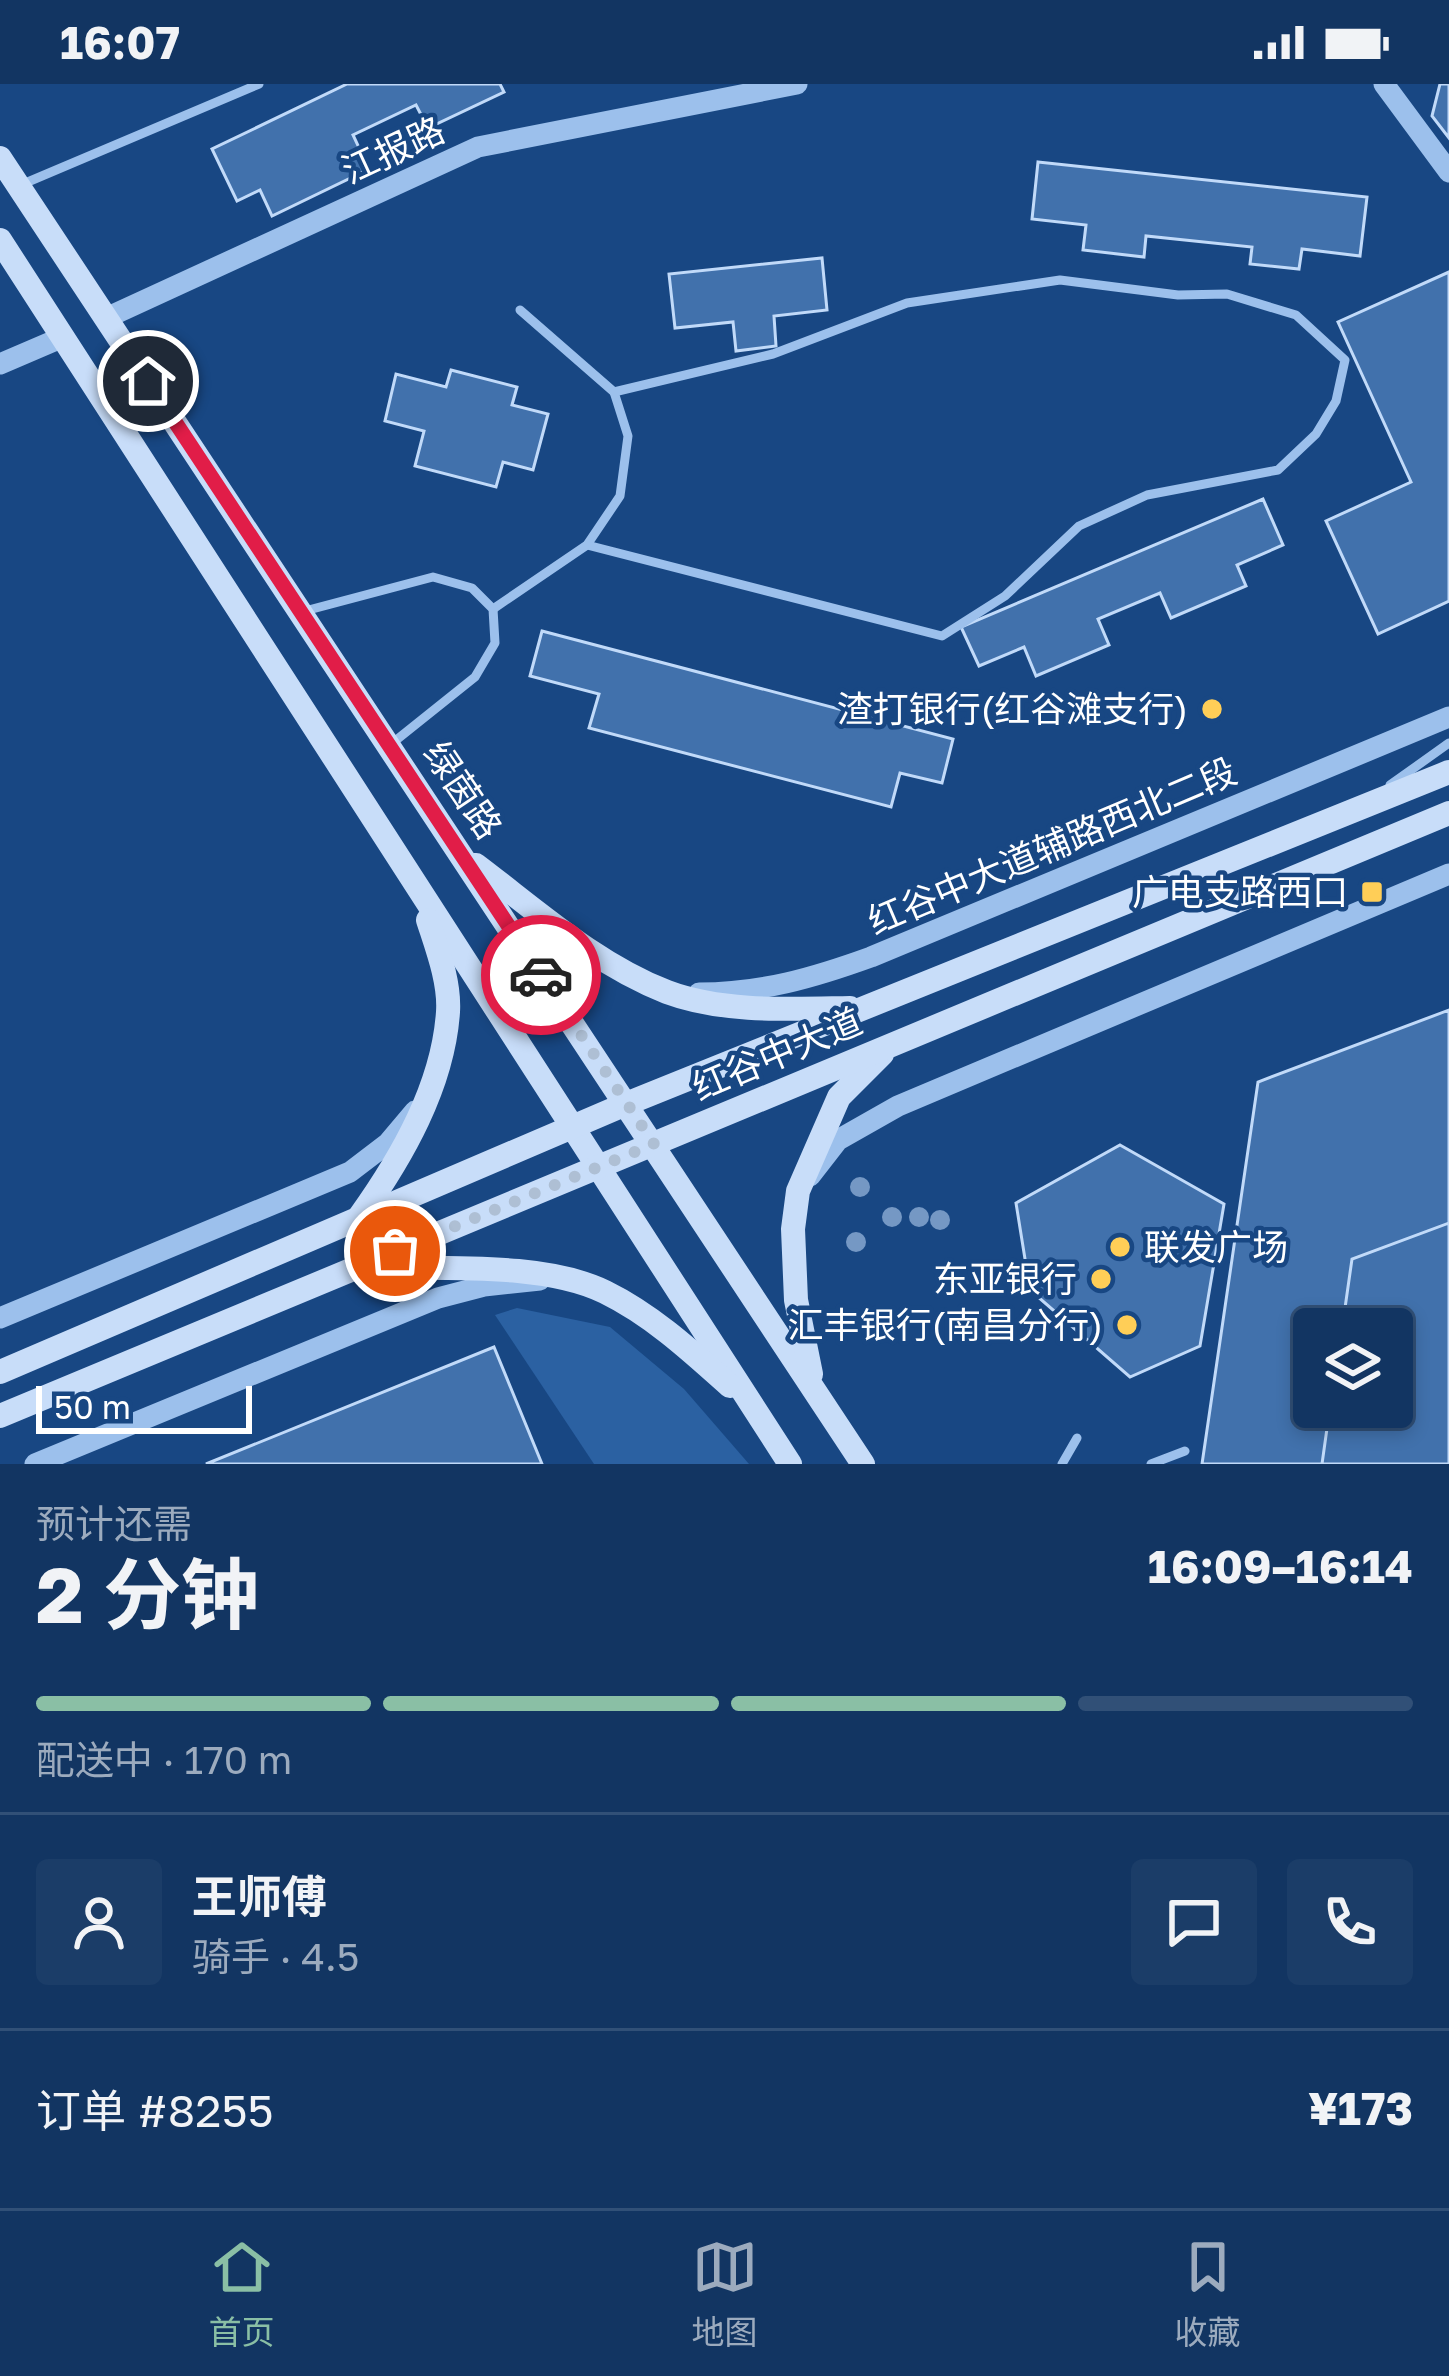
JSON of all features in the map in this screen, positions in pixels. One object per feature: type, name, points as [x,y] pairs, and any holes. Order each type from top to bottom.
[{"type":"main road","name":"绿茵路","points":[[0,158],[862,1464]]},
{"type":"main road","points":[[0,240],[790,1464]]},
{"type":"main road","name":"红谷中大道","points":[[0,1372],[626,1104],[1449,772]]},
{"type":"main road","name":"红谷中大道","points":[[0,1416],[1449,813]]},
{"type":"main road","points":[[462,854],[602,960],[670,993],[787,1010],[865,1008]]},
{"type":"main road","points":[[359,1217],[393,1170],[427,1097],[448,1010],[439,954],[415,884]]},
{"type":"main road","points":[[814,1388],[796,1300],[793,1229],[798,1191],[839,1097],[891,1045]]},
{"type":"main road","points":[[359,1266],[532,1272],[602,1290],[646,1316],[754,1409]]},
{"type":"street","name":"江报路","points":[[106,318],[478,147],[797,84]]},
{"type":"street","points":[[1384,84],[1449,172]]},
{"type":"street","points":[[0,364],[63,337]]},
{"type":"street","name":"红谷中大道辅路西北二段","points":[[670,993],[742,993],[800,983],[1449,717]]},
{"type":"street","points":[[798,1191],[838,1140],[898,1106],[1449,874]]},
{"type":"street","points":[[0,1318],[350,1172],[388,1143],[427,1097]]},
{"type":"street","points":[[35,1464],[438,1298],[484,1286],[562,1278]]},
{"type":"lane","points":[[19,186],[259,84]]},
{"type":"lane","points":[[587,545],[942,636],[1005,596],[1079,526],[1147,495],[1278,470],[1316,434],[1336,400],[1345,360],[1296,315],[1227,294],[1178,295],[1060,280],[907,303],[773,354],[614,392]]},
{"type":"lane","points":[[493,609],[587,545],[620,496],[628,436],[614,392],[520,310]]},
{"type":"lane","points":[[301,612],[434,577],[472,588],[493,609],[495,643],[475,677],[390,745]]},
{"type":"lane","points":[[1358,809],[1449,743]]},
{"type":"lane","points":[[1062,1464],[1078,1438]]},
{"type":"lane","points":[[1151,1464],[1185,1451]]},
{"type":"shaded area","points":[[517,1308],[610,1327],[684,1389],[749,1464],[594,1464],[495,1315]]},
{"type":"building","points":[[347,84],[500,84],[504,92],[428,128],[416,105],[353,135],[369,169],[272,216],[260,190],[237,201],[212,149]]},
{"type":"building","points":[[1440,84],[1449,84],[1449,138],[1432,116]]},
{"type":"building","points":[[1038,162],[1367,197],[1360,256],[1302,249],[1299,269],[1250,264],[1252,247],[1146,236],[1144,257],[1083,250],[1086,225],[1032,219]]},
{"type":"building","points":[[822,258],[827,310],[774,316],[776,346],[736,351],[733,322],[675,328],[669,274]]},
{"type":"building","points":[[1449,272],[1449,601],[1378,634],[1326,521],[1411,482],[1338,322]]},
{"type":"building","points":[[451,370],[517,387],[512,405],[548,414],[533,470],[503,462],[496,487],[415,466],[424,431],[385,421],[396,374],[446,387]]},
{"type":"building","points":[[1263,499],[1283,545],[1237,565],[1246,586],[1171,618],[1160,593],[1098,619],[1109,645],[1036,676],[1024,647],[979,666],[961,627]]},
{"type":"building","points":[[542,631],[953,739],[942,783],[900,773],[891,807],[589,728],[599,694],[530,676]]},
{"type":"building","points":[[1449,1010],[1449,1458],[1433,1464],[1202,1464],[1258,1082]]},
{"type":"building","name":"联发广场","points":[[1120,1145],[1224,1204],[1200,1346],[1130,1377],[1030,1290],[1016,1203]]},
{"type":"building","points":[[1449,1223],[1449,1464],[1322,1464],[1327,1428],[1413,1428],[1413,1308],[1345,1308],[1352,1259]]},
{"type":"building","points":[[494,1347],[542,1464],[206,1464]]},
{"type":"way so far","points":[[395,1251],[654,1144],[541,975]]},
{"type":"place","name":"渣打银行(红谷滩支行)","points":[[1212,709]]},
{"type":"place","name":"广电支路西口","points":[[1372,892]]},
{"type":"place","name":"联发广场","points":[[1120,1247]]},
{"type":"place","name":"东亚银行","points":[[1101,1279]]},
{"type":"place","name":"汇丰银行(南昌分行)","points":[[1127,1325]]},
{"type":"route","points":[[148,381],[541,975]]}]
